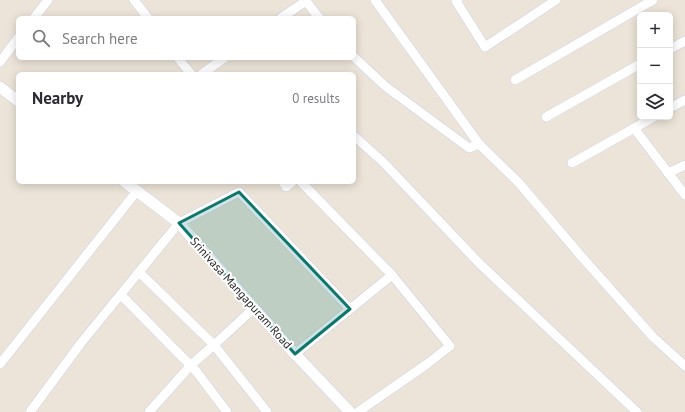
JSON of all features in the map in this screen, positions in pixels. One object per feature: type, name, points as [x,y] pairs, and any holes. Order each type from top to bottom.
[{"type":"street","points":[[36,16],[48,0]]},
{"type":"street","points":[[134,0],[146,16]]},
{"type":"street","points":[[375,0],[479,144],[519,183],[653,337],[685,366]]},
{"type":"street","points":[[458,0],[456,1],[485,46],[556,0]]},
{"type":"street","points":[[515,80],[653,0]]},
{"type":"street","points":[[285,16],[305,1],[317,16]]},
{"type":"street","points":[[0,62],[16,41]]},
{"type":"street","points":[[672,48],[685,41]]},
{"type":"street","points":[[356,59],[385,86],[469,148],[479,144]]},
{"type":"street","points":[[180,60],[189,72]]},
{"type":"street","points":[[207,72],[222,60]]},
{"type":"street","points":[[546,117],[637,66]]},
{"type":"street","points":[[0,87],[16,99]]},
{"type":"street","points":[[673,106],[685,100]]},
{"type":"street","points":[[572,163],[649,120]]},
{"type":"street","points":[[634,128],[685,195]]},
{"type":"street","points":[[356,138],[383,162],[479,263],[637,412]]},
{"type":"street","points":[[668,173],[685,165]]},
{"type":"street","name":"Srinivasa Mangapuram Road","points":[[128,184],[179,223],[295,354],[350,412]]},
{"type":"street","points":[[303,184],[392,275],[450,346],[427,364],[358,412]]},
{"type":"street","points":[[0,364],[137,191]]},
{"type":"street","points":[[34,410],[81,343],[179,223],[239,192],[350,309]]},
{"type":"street","points":[[139,272],[214,345],[267,412]]},
{"type":"street","points":[[295,354],[392,275]]},
{"type":"street","points":[[121,295],[191,365],[227,412]]},
{"type":"street","points":[[150,412],[191,365],[254,308]]},
{"type":"highlighted area","points":[[239,192],[350,309],[295,354],[179,223]]}]
